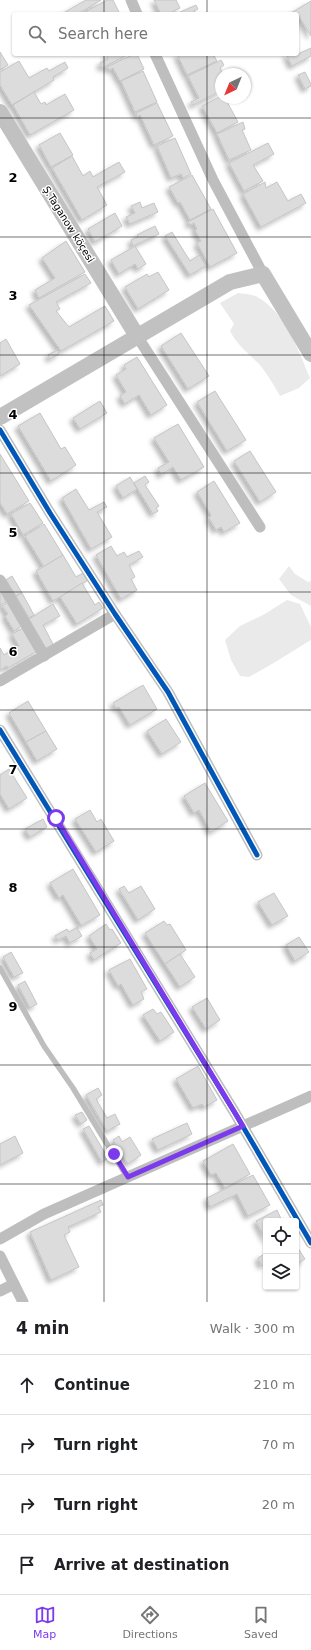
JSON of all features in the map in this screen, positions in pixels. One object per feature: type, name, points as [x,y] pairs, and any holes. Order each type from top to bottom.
[{"type":"street","points":[[131,0],[136,12]]},
{"type":"street","points":[[156,56],[213,180],[263,274],[311,354]]},
{"type":"street","name":"Ş.Taganow köçesi","points":[[0,112],[138,336]]},
{"type":"street","points":[[0,417],[230,282],[263,274]]},
{"type":"street","points":[[138,336],[260,527]]},
{"type":"street","points":[[0,430],[50,513],[115,614],[168,692],[257,855]]},
{"type":"street","points":[[0,580],[44,656]]},
{"type":"street","points":[[0,681],[115,614]]},
{"type":"street","points":[[0,730],[56,818],[243,1126],[311,1243]]},
{"type":"street","points":[[0,1239],[44,1214],[311,1096]]},
{"type":"street","points":[[0,1256],[23,1302]]},
{"type":"street","points":[[0,1291],[14,1284]]},
{"type":"lane","points":[[0,968],[44,1046],[73,1088],[128,1177]]},
{"type":"shaded area","points":[[238,293],[252,295],[259,298],[276,313],[284,323],[296,345],[310,378],[299,388],[280,396],[259,364],[239,345],[233,336],[230,331],[234,324],[220,303]]},
{"type":"shaded area","points":[[289,566],[295,574],[308,582],[311,581],[311,606],[291,595],[279,579]]},
{"type":"shaded area","points":[[287,600],[300,604],[311,627],[311,640],[249,677],[240,676],[231,660],[225,640],[240,626],[263,615]]},
{"type":"building","points":[[86,0],[101,0],[81,12],[65,12]]},
{"type":"building","points":[[107,0],[113,0],[119,12],[88,12],[87,11]]},
{"type":"building","points":[[154,0],[176,0],[180,8],[172,12],[160,12]]},
{"type":"building","points":[[311,1],[311,36],[299,16],[299,12],[293,12]]},
{"type":"building","points":[[196,5],[198,9],[194,12],[180,12]]},
{"type":"building","points":[[311,48],[311,56],[292,66],[287,56],[299,56],[299,54]]},
{"type":"building","points":[[0,52],[8,65],[0,70]]},
{"type":"building","points":[[107,56],[125,56],[102,68],[100,63],[108,59]]},
{"type":"building","points":[[130,56],[138,56],[144,69],[120,81],[113,68],[109,70],[107,67]]},
{"type":"building","points":[[178,56],[214,56],[217,61],[187,75]]},
{"type":"building","points":[[221,60],[224,65],[220,68],[215,68],[215,94],[193,105],[191,102],[199,98],[188,76]]},
{"type":"building","points":[[19,61],[29,78],[47,68],[49,71],[65,62],[68,68],[53,77],[54,80],[12,105],[0,85],[0,72]]},
{"type":"building","points":[[143,71],[157,102],[135,112],[121,81]]},
{"type":"building","points":[[305,72],[311,86],[305,89],[298,75]]},
{"type":"building","points":[[34,92],[41,104],[45,102],[46,105],[65,94],[74,110],[30,135],[13,105]]},
{"type":"building","points":[[215,99],[215,104],[228,104],[238,122],[217,133],[202,106]]},
{"type":"building","points":[[157,103],[173,136],[154,145],[140,115],[137,117],[136,113]]},
{"type":"building","points":[[243,122],[245,129],[242,130],[251,150],[229,160],[217,134]]},
{"type":"building","points":[[60,133],[73,155],[51,167],[39,145]]},
{"type":"building","points":[[175,138],[191,174],[183,178],[181,174],[171,178],[157,146]]},
{"type":"building","points":[[268,143],[274,154],[253,165],[263,181],[244,191],[229,163]]},
{"type":"building","points":[[72,156],[83,176],[90,171],[93,177],[119,162],[125,172],[97,187],[107,205],[82,220],[52,168]]},
{"type":"building","points":[[192,175],[211,209],[190,220],[180,202],[178,203],[169,187]]},
{"type":"building","points":[[265,182],[266,188],[277,182],[288,201],[301,194],[306,203],[261,227],[243,194]]},
{"type":"building","points":[[140,202],[142,208],[154,203],[158,212],[130,224],[126,217],[135,213],[131,206]]},
{"type":"building","points":[[213,209],[237,253],[210,267],[197,243],[201,241],[195,230],[197,229],[194,223],[190,225],[188,222]]},
{"type":"building","points":[[115,213],[122,226],[95,242],[88,229]]},
{"type":"building","points":[[155,226],[159,234],[133,246],[131,240],[138,237],[137,235]]},
{"type":"building","points":[[172,232],[190,261],[199,255],[206,266],[190,275],[165,236]]},
{"type":"building","points":[[66,241],[85,272],[39,298],[35,290],[55,278],[42,258]]},
{"type":"building","points":[[135,246],[146,264],[138,269],[135,264],[119,274],[111,260]]},
{"type":"building","points":[[158,272],[169,290],[138,309],[125,287],[147,274],[149,277]]},
{"type":"building","points":[[85,274],[91,283],[56,302],[60,309],[56,311],[69,327],[105,306],[114,321],[61,351],[29,305]]},
{"type":"building","points":[[181,333],[209,376],[188,389],[161,346]]},
{"type":"building","points":[[6,339],[20,364],[0,376],[0,343]]},
{"type":"building","points":[[57,350],[59,354],[50,359],[48,355]]},
{"type":"building","points":[[137,357],[167,405],[151,415],[139,395],[125,404],[120,396],[126,392],[116,375],[126,369],[124,365]]},
{"type":"building","points":[[215,391],[246,440],[227,451],[197,402]]},
{"type":"building","points":[[100,401],[107,413],[80,429],[73,418]]},
{"type":"building","points":[[40,413],[61,449],[65,447],[76,465],[51,481],[18,426]]},
{"type":"building","points":[[178,424],[204,467],[181,480],[173,467],[161,475],[158,468],[169,462],[154,438]]},
{"type":"building","points":[[250,451],[276,492],[260,502],[234,461]]},
{"type":"building","points":[[0,454],[29,501],[7,514],[0,503]]},
{"type":"building","points":[[145,476],[149,482],[145,485],[159,506],[156,508],[158,511],[153,514],[134,483]]},
{"type":"building","points":[[130,477],[137,489],[123,498],[116,486]]},
{"type":"building","points":[[214,481],[240,523],[224,532],[221,527],[216,530],[209,518],[211,515],[197,492]]},
{"type":"building","points":[[76,489],[89,510],[104,502],[107,507],[97,512],[112,537],[91,549],[62,498]]},
{"type":"building","points":[[30,503],[43,523],[23,535],[11,514]]},
{"type":"building","points":[[44,524],[63,555],[44,567],[25,536]]},
{"type":"building","points":[[111,546],[117,556],[124,552],[127,557],[139,551],[143,557],[129,565],[135,577],[131,579],[137,590],[121,599],[96,555]]},
{"type":"building","points":[[63,555],[76,577],[83,573],[87,581],[53,601],[36,571]]},
{"type":"building","points":[[12,576],[22,593],[16,596],[6,580]]},
{"type":"building","points":[[82,583],[95,605],[99,602],[103,608],[77,624],[60,597]]},
{"type":"building","points":[[0,590],[6,602],[0,605]]},
{"type":"building","points":[[22,593],[34,615],[29,618],[16,596]]},
{"type":"building","points":[[8,602],[23,625],[14,631],[5,616],[8,614],[2,606]]},
{"type":"building","points":[[53,604],[60,616],[43,625],[54,646],[47,650],[29,619]]},
{"type":"building","points":[[25,627],[39,650],[8,668],[7,666],[0,670],[0,648],[4,655],[19,646],[12,634]]},
{"type":"building","points":[[143,685],[157,709],[130,725],[119,707],[116,708],[113,703]]},
{"type":"building","points":[[28,701],[46,731],[26,742],[9,713]]},
{"type":"building","points":[[166,719],[181,742],[162,754],[147,731]]},
{"type":"building","points":[[46,731],[57,749],[37,761],[26,742]]},
{"type":"building","points":[[9,769],[27,798],[9,809],[0,794],[0,775]]},
{"type":"building","points":[[205,783],[228,821],[211,832],[199,810],[194,813],[184,796]]},
{"type":"building","points":[[90,810],[97,822],[101,819],[114,841],[96,852],[75,819]]},
{"type":"building","points":[[43,819],[47,827],[30,837],[25,829]]},
{"type":"building","points":[[73,869],[100,915],[77,928],[82,936],[70,943],[66,936],[58,940],[55,936],[67,929],[69,932],[81,925],[63,895],[59,898],[50,883]]},
{"type":"building","points":[[124,886],[129,893],[141,886],[155,909],[138,920],[119,889]]},
{"type":"building","points":[[274,893],[288,916],[272,925],[258,902]]},
{"type":"building","points":[[164,921],[167,925],[170,924],[186,950],[165,964],[145,933]]},
{"type":"building","points":[[106,924],[110,930],[112,929],[121,943],[94,960],[90,953],[97,949],[89,936]]},
{"type":"building","points":[[299,937],[309,952],[295,961],[286,945]]},
{"type":"building","points":[[11,952],[23,973],[14,977],[3,957]]},
{"type":"building","points":[[180,954],[195,977],[180,987],[165,964]]},
{"type":"building","points":[[130,959],[147,989],[141,992],[144,999],[133,1005],[121,984],[118,986],[109,970]]},
{"type":"building","points":[[25,981],[37,1004],[30,1008],[18,985]]},
{"type":"building","points":[[207,998],[220,1020],[206,1029],[192,1007]]},
{"type":"building","points":[[153,1009],[157,1014],[161,1012],[174,1032],[160,1041],[143,1015]]},
{"type":"building","points":[[198,1066],[217,1100],[204,1107],[202,1104],[193,1108],[176,1079]]},
{"type":"building","points":[[98,1088],[102,1095],[96,1099],[107,1118],[115,1114],[120,1124],[107,1131],[86,1095]]},
{"type":"building","points":[[82,1112],[87,1120],[81,1124],[75,1115]]},
{"type":"building","points":[[187,1123],[192,1134],[158,1150],[152,1139]]},
{"type":"building","points":[[89,1126],[108,1158],[102,1162],[83,1129]]},
{"type":"building","points":[[15,1136],[23,1153],[0,1165],[0,1144]]},
{"type":"building","points":[[119,1136],[122,1142],[130,1137],[141,1155],[128,1164],[113,1140]]},
{"type":"building","points":[[233,1144],[250,1174],[225,1188],[216,1173],[211,1175],[203,1161]]},
{"type":"building","points":[[253,1175],[270,1205],[248,1216],[237,1194],[210,1207],[207,1198]]},
{"type":"building","points":[[101,1200],[103,1205],[98,1207],[101,1212],[68,1227],[70,1232],[64,1235],[79,1267],[51,1280],[30,1232]]},
{"type":"building","points":[[277,1210],[281,1218],[263,1218],[263,1234],[256,1221]]},
{"type":"building","points":[[299,1250],[305,1259],[299,1263]]},
{"type":"building","points":[[263,1255],[262,1266],[258,1258]]},
{"type":"cycle path","points":[[0,430],[50,513],[115,614],[168,692],[257,855]]},
{"type":"cycle path","points":[[0,730],[235,1113],[311,1243]]},
{"type":"route","points":[[56,818],[243,1126],[128,1177],[114,1154]]}]
